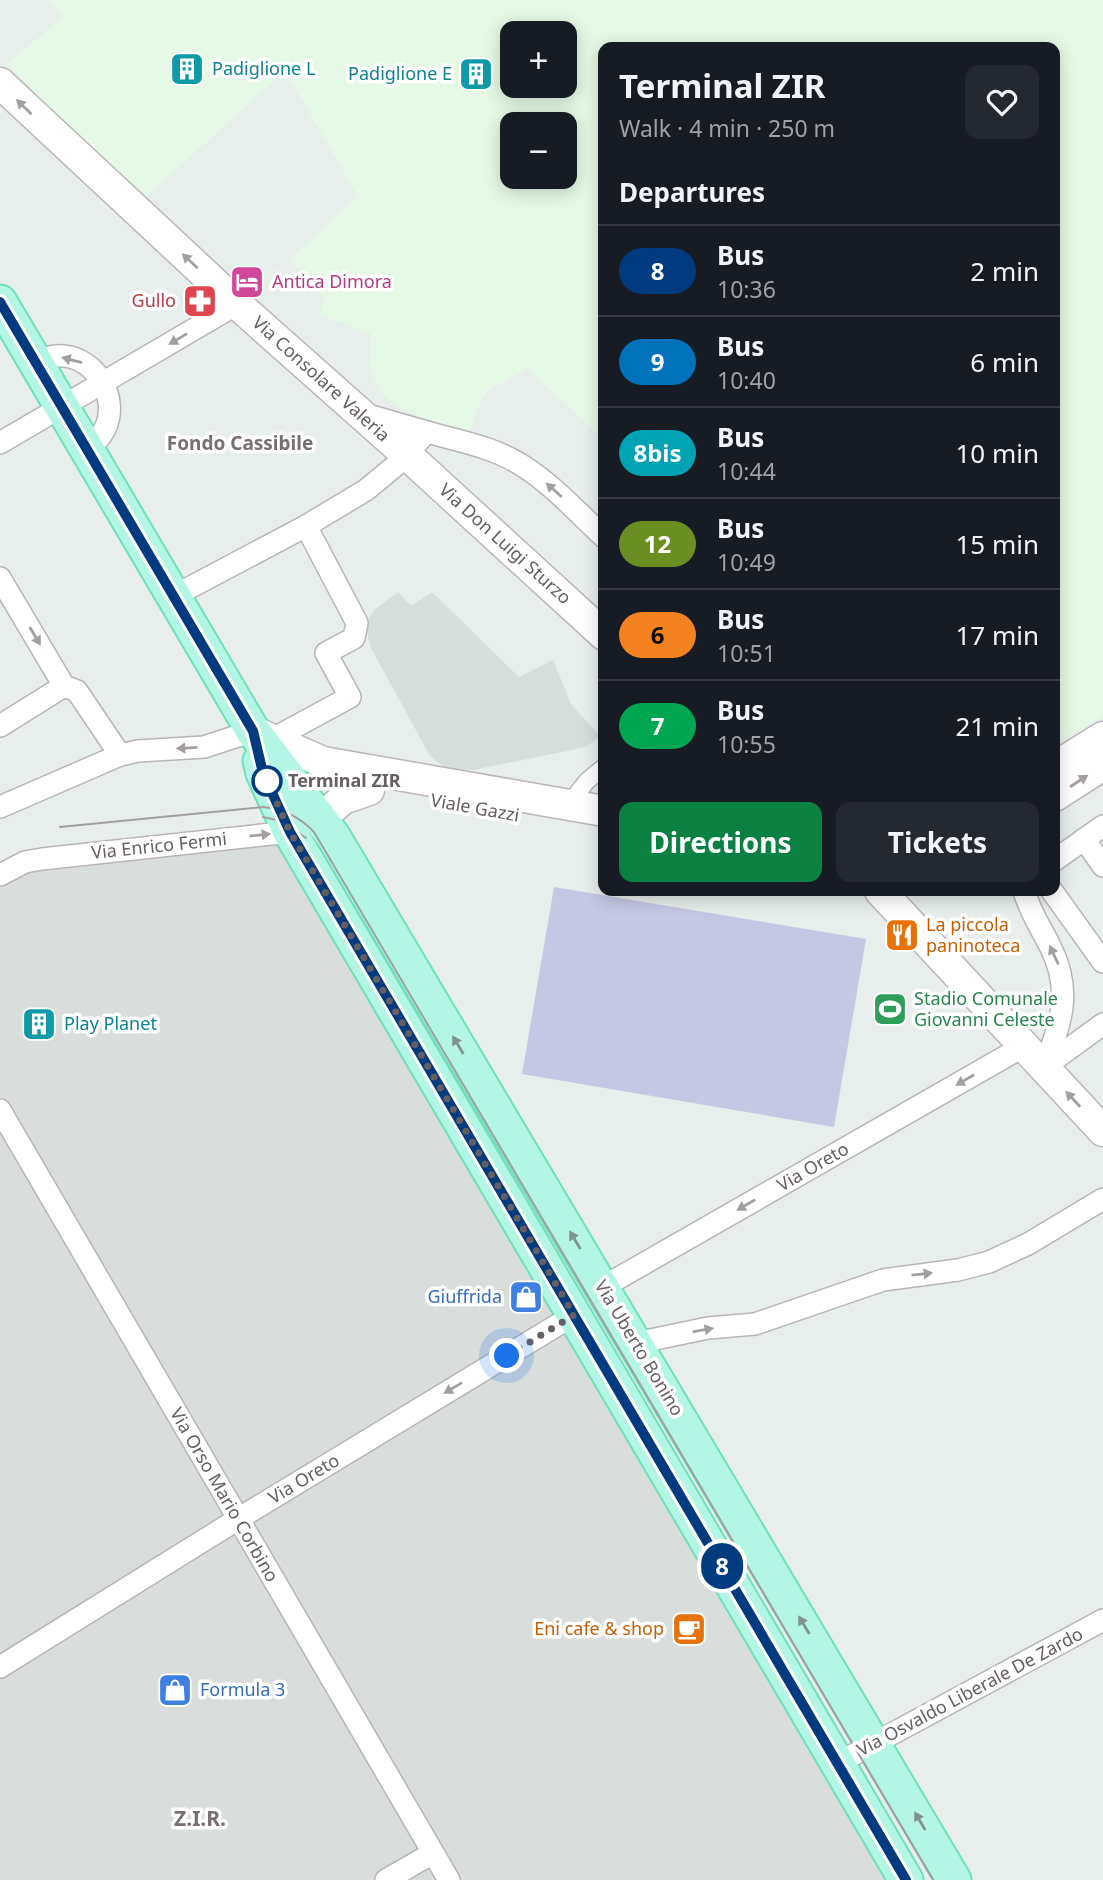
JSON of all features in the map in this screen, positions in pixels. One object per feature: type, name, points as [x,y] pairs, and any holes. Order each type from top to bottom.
[{"type":"main road","name":"Via Consolare Valeria","points":[[0,83],[237,304],[406,454]]},
{"type":"main road","points":[[0,302],[172,597],[260,735],[275,783],[305,825],[574,1315],[906,1880]]},
{"type":"main road","name":"Via Don Luigi Sturzo","points":[[406,454],[598,630]]},
{"type":"main road","points":[[260,735],[323,762]]},
{"type":"main road","points":[[1060,764],[1103,737]]},
{"type":"main road","points":[[275,783],[298,764],[323,762]]},
{"type":"main road","name":"Viale Gazzi","points":[[323,762],[598,810]]},
{"type":"main road","points":[[1060,793],[1103,765]]},
{"type":"main road","name":"Viale Gazzi","points":[[275,783],[369,790],[598,829]]},
{"type":"main road","points":[[305,825],[343,799],[369,790]]},
{"type":"main road","name":"Via Uberto Bonino","points":[[305,825],[347,860],[954,1880]]},
{"type":"main road","points":[[885,896],[1103,1131]]},
{"type":"street","points":[[0,443],[237,304]]},
{"type":"street","points":[[35,362],[56,356],[71,358],[94,370],[103,383],[110,412],[107,425],[87,450]]},
{"type":"street","points":[[359,413],[493,451],[522,465],[546,483],[598,531]]},
{"type":"street","name":"Via Consolare Valeria","points":[[406,454],[426,432]]},
{"type":"street","points":[[172,597],[306,526],[366,490],[396,466],[406,454]]},
{"type":"street","points":[[0,807],[120,755],[138,751],[204,747],[260,735],[280,735],[350,697],[326,653],[354,638],[357,623],[306,526]]},
{"type":"street","points":[[0,578],[64,686],[77,691],[120,755]]},
{"type":"street","points":[[0,726],[64,686]]},
{"type":"street","points":[[568,805],[598,772]]},
{"type":"street","name":"Via Enrico Fermi","points":[[0,875],[25,862],[42,859],[305,825]]},
{"type":"street","points":[[1060,856],[1103,826]]},
{"type":"street","points":[[1084,839],[1103,866]]},
{"type":"street","points":[[1026,896],[1058,963],[1064,985],[1058,1032],[1034,1056]]},
{"type":"street","points":[[1056,896],[1103,961]]},
{"type":"street","name":"Via Oreto","points":[[603,1287],[1034,1056],[1103,1024]]},
{"type":"street","name":"Via Orso Mario Corbino","points":[[0,1110],[449,1880]]},
{"type":"street","points":[[636,1343],[708,1328],[755,1324],[883,1280],[958,1270],[989,1262],[1028,1244],[1103,1199]]},
{"type":"street","name":"Via Oreto","points":[[0,1667],[574,1315]]},
{"type":"street","name":"Via Osvaldo Liberale De Zardo","points":[[838,1763],[1103,1620]]},
{"type":"street","points":[[386,1880],[433,1853]]},
{"type":"shaded area","points":[[48,0],[1103,0],[1103,716],[1060,740],[1060,42],[598,42],[598,434],[527,369],[488,390],[481,400],[469,433],[406,411],[392,403],[381,392],[370,369],[371,334],[319,315],[325,297],[289,260],[358,196],[285,71],[141,201],[7,64],[63,17]]},
{"type":"shaded area","points":[[398,592],[411,606],[432,592],[519,677],[553,660],[571,704],[598,734],[598,738],[586,747],[473,770],[450,769],[440,764],[430,756],[371,648],[365,625],[374,610]]},
{"type":"shaded area","points":[[278,843],[911,1880],[0,1880],[0,875]]},
{"type":"shaded area","points":[[554,887],[866,939],[834,1127],[522,1074]]},
{"type":"tram line","points":[[60,827],[263,807],[291,815],[314,832],[933,1880]]},
{"type":"tram line","points":[[263,817],[281,821],[306,838]]},
{"type":"bus line","name":"8","points":[[0,302],[253,731],[263,773],[290,832],[906,1880]]},
{"type":"place","name":"Padiglione L","points":[[187,69]]},
{"type":"place","name":"Padiglione E","points":[[476,74]]},
{"type":"place","name":"Antica Dimora","points":[[247,282]]},
{"type":"place","name":"Gullo","points":[[200,301]]},
{"type":"place","name":"Terminal ZIR","points":[[267,781]]},
{"type":"place","name":"La piccola paninoteca","points":[[902,935]]},
{"type":"place","name":"Stadio Comunale Giovanni Celeste","points":[[890,1009]]},
{"type":"place","name":"Play Planet","points":[[39,1024]]},
{"type":"place","name":"Giuffrida","points":[[526,1297]]},
{"type":"place","name":"Eni cafe & shop","points":[[689,1629]]},
{"type":"place","name":"Formula 3","points":[[175,1690]]},
{"type":"district","name":"Fondo Cassibile","points":[[240,443]]},
{"type":"district","name":"Z.I.R.","points":[[200,1819]]},
{"type":"route","points":[[267,781],[290,832],[574,1315],[507,1356]]}]
